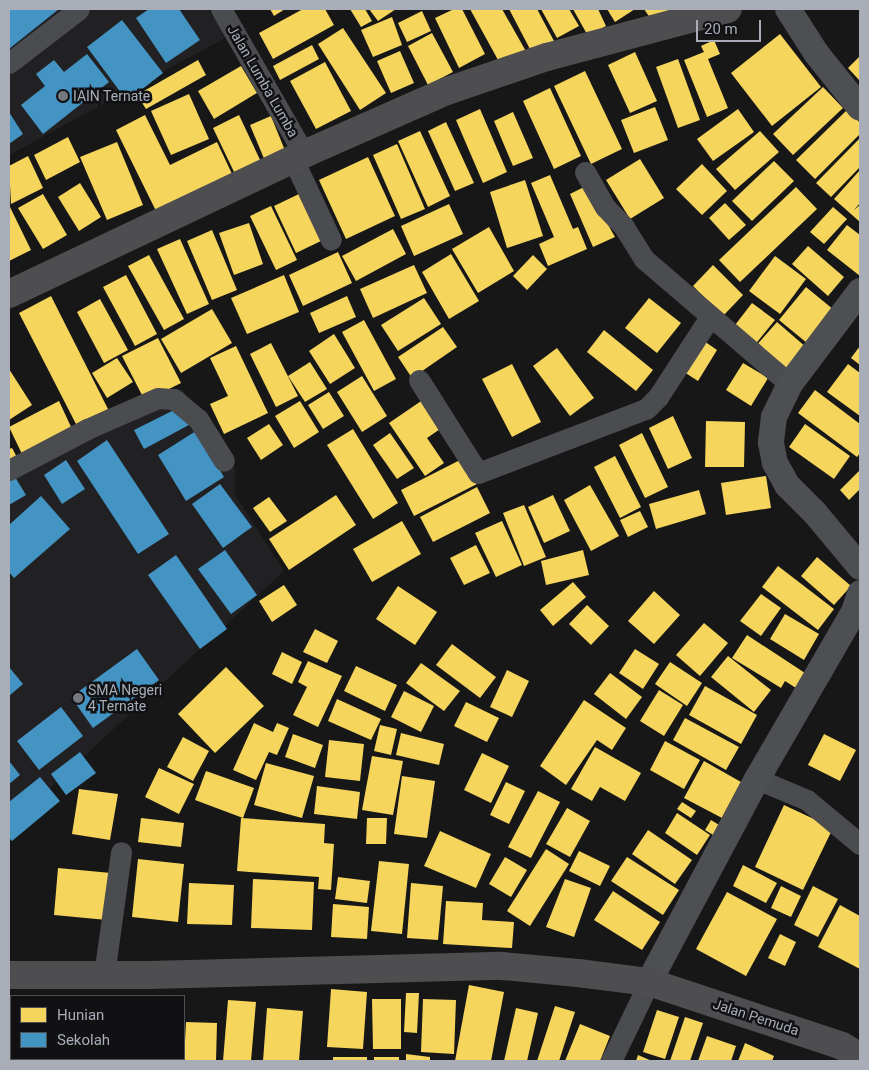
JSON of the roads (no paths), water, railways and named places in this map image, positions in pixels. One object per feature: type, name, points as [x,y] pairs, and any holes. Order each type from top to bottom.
[{"type":"highway","points":[[9,294],[298,156],[448,91],[547,57],[728,9]]},
{"type":"highway","name":"Jalan Pemuda","points":[[9,975],[104,975],[502,966],[649,982],[842,1046],[860,1057]]},
{"type":"main road","points":[[788,9],[816,53],[860,108]]},
{"type":"main road","points":[[860,291],[790,384],[774,417],[771,443],[775,463],[787,485],[815,513],[860,567]]},
{"type":"main road","points":[[649,982],[757,779],[854,612],[860,594]]},
{"type":"street","points":[[9,63],[79,9]]},
{"type":"street","name":"Jalan Lumba Lumba","points":[[221,9],[298,156],[331,240]]},
{"type":"street","points":[[585,172],[604,207],[624,228],[644,259],[790,384]]},
{"type":"street","points":[[419,380],[478,473],[646,409],[658,397],[710,316]]},
{"type":"street","points":[[9,470],[87,429],[158,398],[174,398],[198,419],[224,461]]},
{"type":"street","points":[[757,779],[807,800],[860,844]]},
{"type":"street","points":[[104,975],[122,852]]},
{"type":"street","points":[[611,1061],[649,982]]},
{"type":"place","name":"IAIN Ternate","points":[[63,96]]},
{"type":"place","name":"SMA Negeri 4 Ternate","points":[[78,698]]}]
